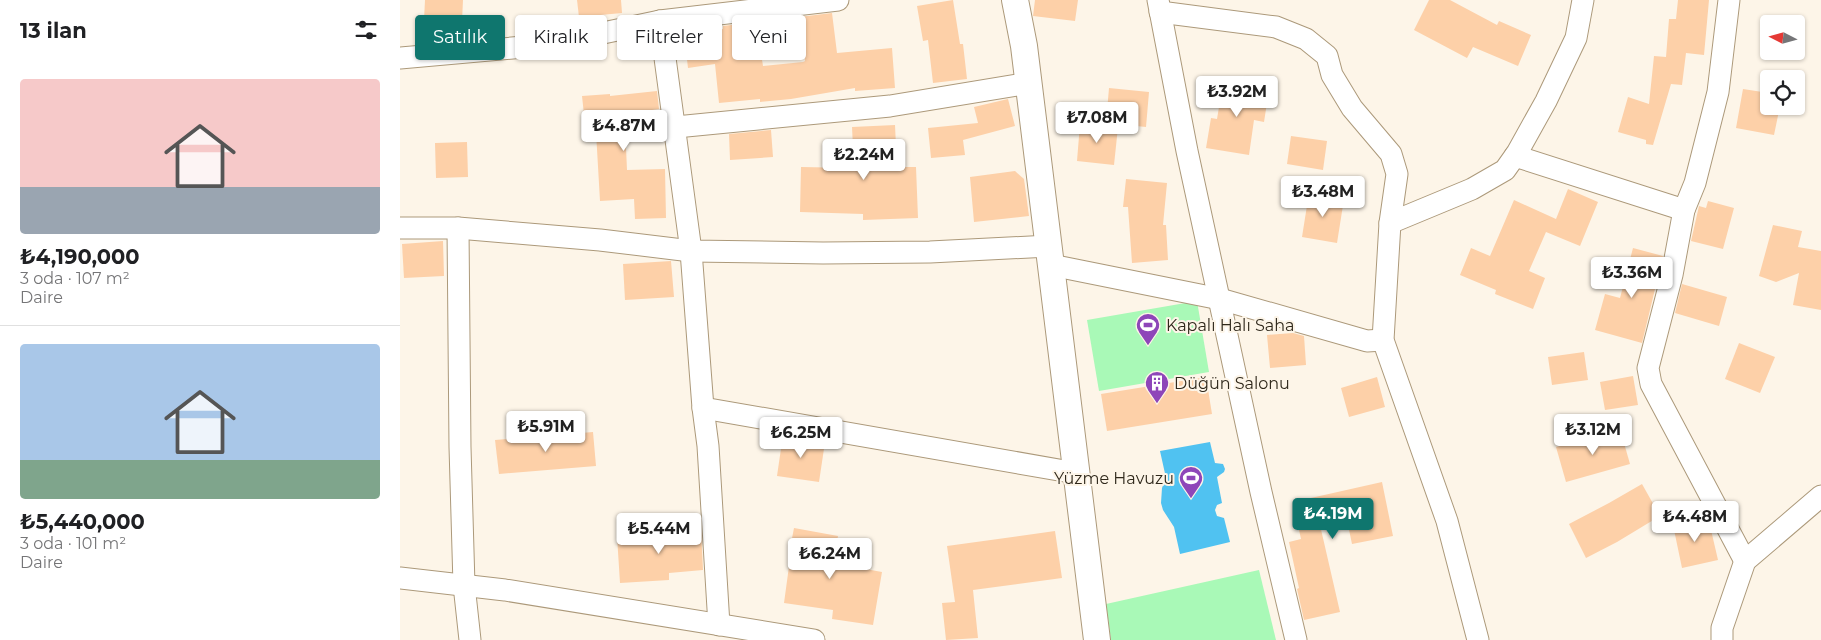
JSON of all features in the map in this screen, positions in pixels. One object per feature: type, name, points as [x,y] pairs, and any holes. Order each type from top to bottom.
[{"type":"street","points":[[711,15],[838,0]]},
{"type":"street","points":[[1015,0],[1029,83],[1097,640]]},
{"type":"street","points":[[1390,222],[1472,189],[1505,170],[1546,101],[1576,38],[1583,0]]},
{"type":"street","points":[[1729,0],[1718,92],[1695,183],[1684,210],[1672,275],[1648,368],[1651,384],[1745,561]]},
{"type":"street","points":[[1296,640],[1261,492],[1159,6],[1276,26],[1306,40],[1326,56],[1332,75],[1352,108],[1391,154],[1397,174],[1390,222],[1383,340],[1447,521],[1480,639]]},
{"type":"street","points":[[400,58],[546,45],[617,30]]},
{"type":"street","points":[[666,60],[691,251],[708,446],[719,625]]},
{"type":"street","points":[[676,127],[890,106],[1029,83]]},
{"type":"street","points":[[1515,156],[1684,210]]},
{"type":"street","points":[[400,228],[458,228],[600,240],[691,251],[930,252],[1050,256],[1220,299],[1367,341],[1383,340]]},
{"type":"street","points":[[458,228],[460,447],[464,585],[470,640]]},
{"type":"street","points":[[704,408],[1076,473]]},
{"type":"street","points":[[1722,640],[1722,628],[1745,561],[1821,496]]},
{"type":"street","points":[[400,578],[505,590],[814,640]]},
{"type":"green space","name":"Kapalı Halı Saha","points":[[1197,301],[1209,372],[1099,391],[1087,320]]},
{"type":"green space","points":[[1259,570],[1276,640],[1111,640],[1106,604]]},
{"type":"water","name":"Yüzme Havuzu","points":[[1210,442],[1215,463],[1223,464],[1225,469],[1217,477],[1222,503],[1217,505],[1215,510],[1217,516],[1224,518],[1230,542],[1180,554],[1174,527],[1163,510],[1161,503],[1162,488],[1166,478],[1160,451]]},
{"type":"building","points":[[425,0],[463,0],[462,15],[424,15]]},
{"type":"building","points":[[577,0],[621,0],[622,13],[579,15]]},
{"type":"building","points":[[953,0],[960,44],[963,44],[967,79],[933,83],[928,40],[923,41],[917,6]]},
{"type":"building","points":[[1035,0],[1078,0],[1075,21],[1033,16]]},
{"type":"building","points":[[1429,0],[1450,0],[1497,25],[1499,21],[1531,35],[1518,66],[1473,47],[1467,58],[1414,30]]},
{"type":"building","points":[[1678,0],[1709,0],[1704,55],[1686,53],[1682,85],[1671,84],[1653,145],[1646,144],[1646,140],[1618,132],[1628,97],[1649,104],[1654,56],[1666,57],[1669,19],[1676,19]]},
{"type":"building","points":[[832,13],[837,53],[892,48],[895,88],[855,91],[855,88],[791,99],[760,102],[760,99],[719,103],[715,64],[688,68],[687,60],[722,60],[722,29],[723,26],[732,25],[732,60],[762,60],[763,66],[803,62],[806,60],[806,16]]},
{"type":"building","points":[[1223,83],[1269,90],[1264,122],[1254,120],[1249,155],[1206,148],[1211,118],[1217,119]]},
{"type":"building","points":[[1109,88],[1149,92],[1146,127],[1106,123]]},
{"type":"building","points":[[1743,89],[1760,92],[1760,115],[1778,115],[1774,135],[1736,128]]},
{"type":"building","points":[[657,91],[659,109],[638,112],[639,123],[625,125],[627,170],[665,169],[666,218],[635,219],[634,199],[600,201],[596,132],[586,133],[582,96],[610,94],[610,96]]},
{"type":"building","points":[[1008,99],[1015,126],[963,140],[965,155],[931,158],[928,128],[978,123],[974,107]]},
{"type":"building","points":[[1080,124],[1118,127],[1114,165],[1077,161]]},
{"type":"building","points":[[895,125],[897,167],[916,167],[918,218],[863,220],[863,214],[800,212],[801,167],[854,168],[852,127]]},
{"type":"building","points":[[771,130],[773,157],[730,160],[729,134]]},
{"type":"building","points":[[1291,136],[1327,141],[1323,170],[1287,164]]},
{"type":"building","points":[[467,142],[468,177],[436,178],[435,143]]},
{"type":"building","points":[[1015,171],[1024,179],[1029,216],[974,222],[970,177]]},
{"type":"building","points":[[1126,179],[1167,183],[1163,225],[1166,225],[1168,260],[1132,263],[1128,207],[1123,207]]},
{"type":"building","points":[[1568,189],[1598,202],[1580,246],[1546,232],[1529,271],[1545,278],[1533,309],[1495,294],[1496,290],[1460,275],[1471,248],[1490,256],[1514,200],[1556,219]]},
{"type":"building","points":[[1309,193],[1344,199],[1337,243],[1302,237]]},
{"type":"building","points":[[1708,201],[1734,208],[1723,249],[1691,241],[1699,206],[1706,208]]},
{"type":"building","points":[[1773,225],[1802,231],[1798,247],[1821,251],[1821,310],[1793,305],[1799,273],[1776,282],[1759,276]]},
{"type":"building","points":[[443,241],[444,276],[404,278],[402,244]]},
{"type":"building","points":[[1633,248],[1663,256],[1642,343],[1595,330],[1605,294],[1620,298]]},
{"type":"building","points":[[671,261],[674,297],[625,300],[623,264]]},
{"type":"building","points":[[1682,284],[1727,297],[1719,326],[1675,313]]},
{"type":"building","points":[[1293,333],[1304,336],[1306,365],[1270,368],[1267,335]]},
{"type":"building","points":[[1739,343],[1775,357],[1760,393],[1725,379]]},
{"type":"building","points":[[1584,352],[1588,380],[1552,385],[1548,357]]},
{"type":"building","points":[[1633,376],[1638,405],[1605,410],[1600,382]]},
{"type":"building","name":"Düğün Salonu","points":[[1206,377],[1212,414],[1107,431],[1101,394]]},
{"type":"building","points":[[1377,377],[1385,407],[1349,417],[1341,388]]},
{"type":"building","points":[[1620,429],[1630,464],[1566,482],[1556,447]]},
{"type":"building","points":[[593,432],[596,466],[499,474],[495,440]]},
{"type":"building","points":[[783,435],[825,442],[819,482],[777,476]]},
{"type":"building","points":[[1382,482],[1393,536],[1352,544],[1347,520],[1320,525],[1340,612],[1304,620],[1289,542],[1301,539],[1293,502]]},
{"type":"building","points":[[1642,484],[1660,516],[1586,558],[1569,524]]},
{"type":"building","points":[[1708,517],[1718,560],[1682,568],[1673,525]]},
{"type":"building","points":[[701,528],[703,570],[669,573],[669,580],[620,583],[617,536],[673,533],[673,530]]},
{"type":"building","points":[[794,528],[838,536],[833,563],[882,572],[873,625],[832,619],[833,610],[784,603],[790,559],[788,559]]},
{"type":"building","points":[[1055,531],[1062,578],[973,590],[978,638],[946,640],[942,603],[955,602],[947,546]]},
{"type":"place","name":"Kapalı Halı Saha","points":[[1148,346]]},
{"type":"place","name":"Düğün Salonu","points":[[1157,404]]},
{"type":"place","name":"Yüzme Havuzu","points":[[1191,499]]}]
